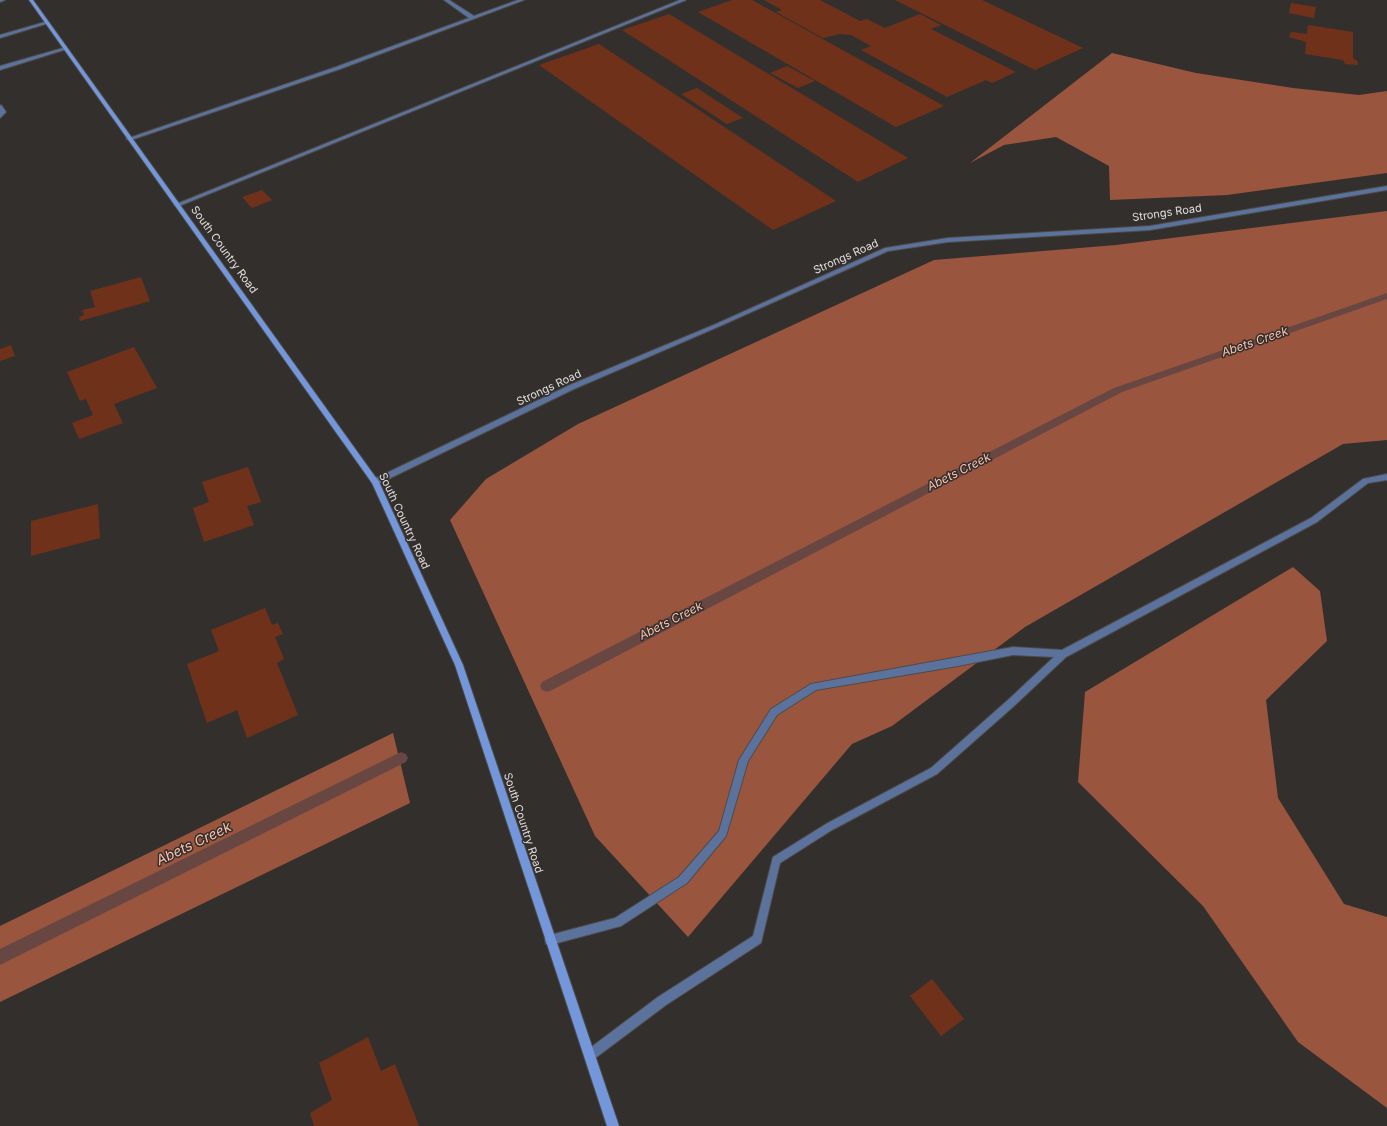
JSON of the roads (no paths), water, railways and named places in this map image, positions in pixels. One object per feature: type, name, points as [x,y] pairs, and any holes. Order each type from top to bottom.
[{"type":"main road","name":"South Country Road","points":[[30,0],[375,482],[459,665],[613,1126]]},
{"type":"street","points":[[446,0],[473,18]]},
{"type":"street","points":[[129,139],[338,68],[522,0]]},
{"type":"street","points":[[177,205],[684,0]]},
{"type":"street","points":[[0,37],[47,24]]},
{"type":"street","points":[[0,68],[65,49]]},
{"type":"street","points":[[0,107],[3,112],[0,116]]},
{"type":"street","name":"Strongs Road","points":[[375,482],[572,387],[718,325],[887,249],[948,240],[1150,228],[1387,188]]},
{"type":"street","points":[[590,1055],[662,1001],[757,939],[776,860],[829,828],[934,771],[1011,703],[1063,654],[1314,520],[1366,481],[1387,477]]},
{"type":"street","points":[[550,940],[617,922],[683,880],[723,833],[744,760],[774,712],[814,687],[1013,651],[1063,654]]},
{"type":"waterway","name":"Abets Creek","points":[[547,686],[1118,390],[1387,296]]},
{"type":"waterway","name":"Abets Creek","points":[[0,957],[401,758]]}]
